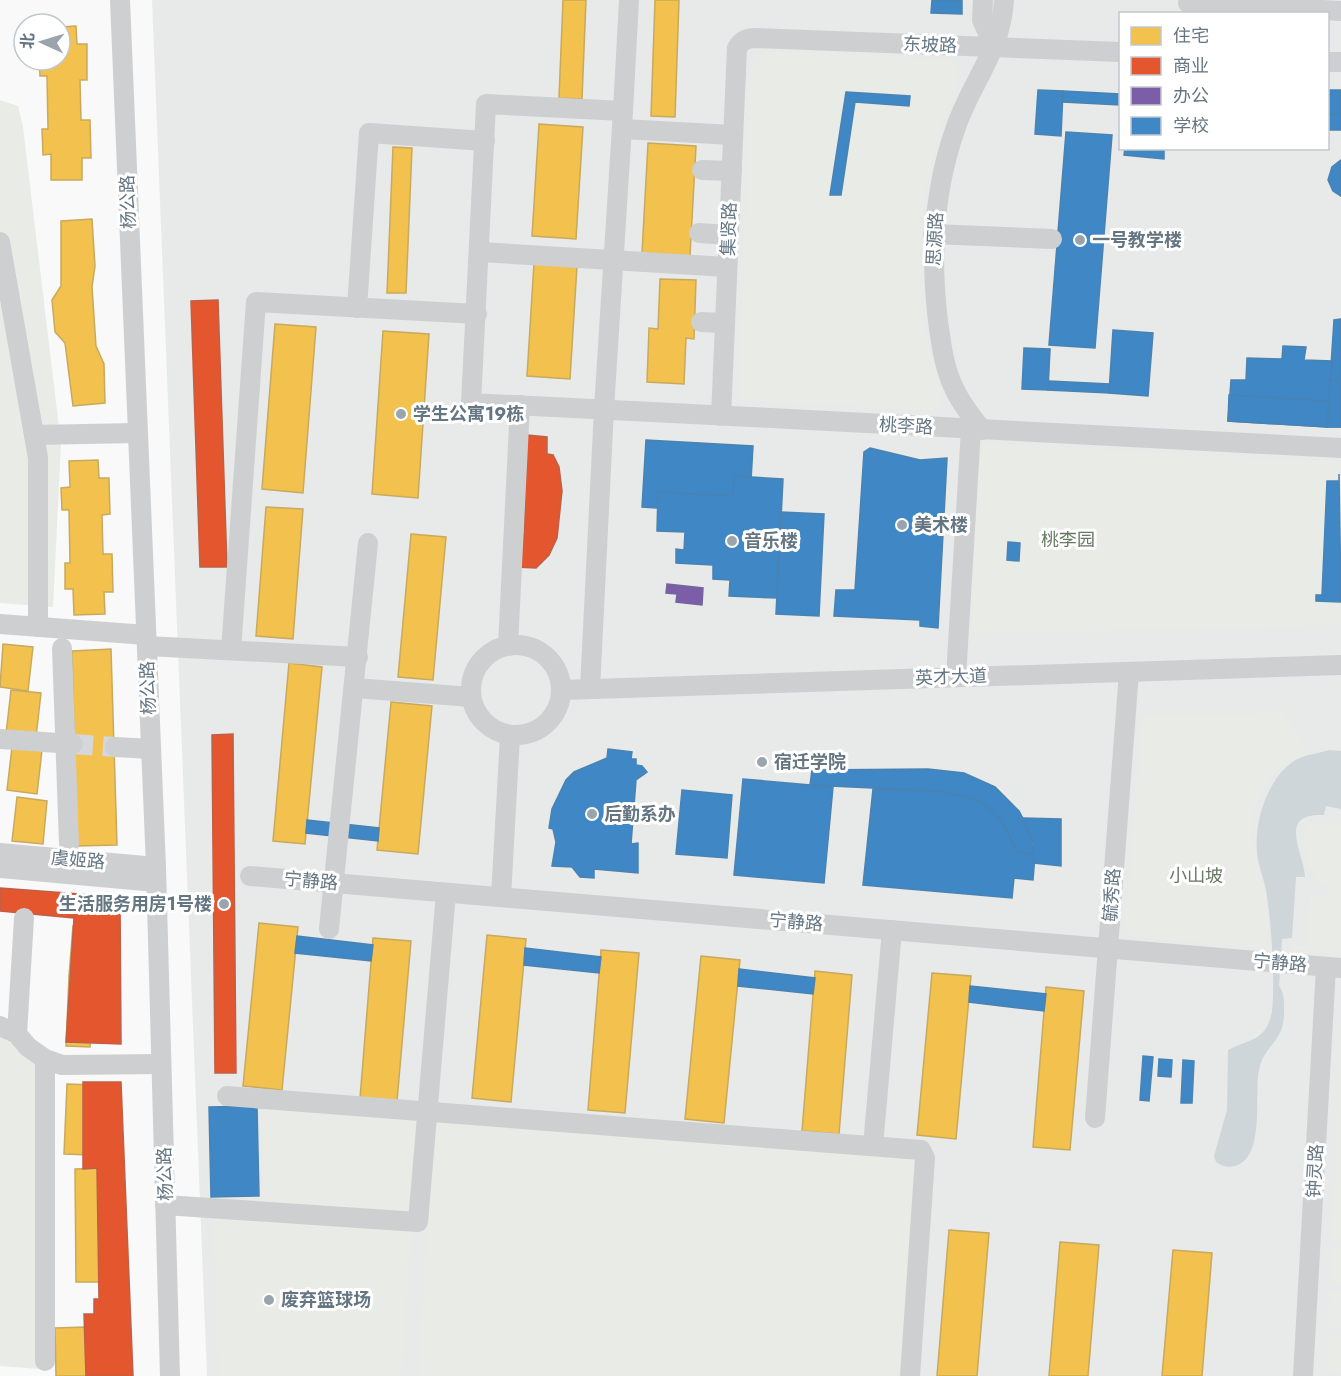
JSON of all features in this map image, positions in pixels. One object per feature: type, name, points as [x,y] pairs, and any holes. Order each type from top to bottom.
[{"type":"street","name":"杨公路","points":[[120,0],[156,874],[170,1376]]},
{"type":"street","points":[[590,689],[629,0]]},
{"type":"street","points":[[983,0],[982,20],[995,48]]},
{"type":"street","name":"思源路","points":[[977,429],[953,387],[942,347],[933,282],[933,234],[940,180],[956,126],[995,48],[1003,20],[1004,0]]},
{"type":"street","points":[[1188,5],[1341,11]]},
{"type":"street","name":"东坡路","points":[[740,43],[748,38],[756,38],[1119,52]]},
{"type":"street","name":"集贤路","points":[[721,416],[737,48],[740,43]]},
{"type":"street","points":[[231,650],[256,302],[477,315],[486,104],[733,135]]},
{"type":"street","points":[[357,308],[369,133],[485,141]]},
{"type":"street","points":[[702,170],[732,171]]},
{"type":"street","points":[[699,233],[729,235]]},
{"type":"street","points":[[933,234],[1052,239]]},
{"type":"street","points":[[0,242],[38,458],[38,627]]},
{"type":"street","points":[[480,252],[728,267]]},
{"type":"street","name":"桃李路","points":[[477,315],[471,403],[1341,448]]},
{"type":"street","points":[[701,322],[725,323]]},
{"type":"street","points":[[508,646],[520,405]]},
{"type":"street","points":[[956,677],[977,429]]},
{"type":"street","points":[[34,435],[137,433]]},
{"type":"street","points":[[328,929],[355,688],[368,543]]},
{"type":"street","points":[[0,624],[231,650],[358,657]]},
{"type":"street","points":[[508,646],[529,646],[542,653],[552,663],[562,690],[559,705],[552,719],[540,729],[525,735],[510,736],[495,731],[482,722],[471,697],[472,677],[478,664],[488,654],[508,646]]},
{"type":"street","points":[[62,648],[69,743],[69,844]]},
{"type":"street","name":"英才大道","points":[[562,690],[1341,665]]},
{"type":"street","name":"毓秀路","points":[[1095,1118],[1129,672]]},
{"type":"street","points":[[355,688],[471,697]]},
{"type":"street","points":[[501,897],[510,736]]},
{"type":"street","points":[[0,739],[69,743]]},
{"type":"street","points":[[115,747],[151,749]]},
{"type":"street","name":"虞姬路","points":[[0,853],[156,874]]},
{"type":"street","points":[[0,868],[156,874]]},
{"type":"street","name":"宁静路","points":[[250,876],[1334,967]]},
{"type":"street","points":[[165,1205],[418,1222],[446,893]]},
{"type":"street","points":[[24,918],[8,1030],[45,1059],[78,1066],[161,1064]]},
{"type":"street","points":[[873,1146],[892,930]]},
{"type":"street","name":"钟灵路","points":[[1303,1376],[1334,967]]},
{"type":"street","points":[[45,1059],[45,1361]]},
{"type":"street","points":[[227,1096],[921,1150],[925,1158],[910,1376]]},
{"type":"shaded area","name":"宿迁学院","points":[[152,0],[1341,0],[1341,1376],[207,1376]]},
{"type":"shaded area","points":[[1329,750],[1341,751],[1341,809],[1326,806],[1324,815],[1309,816],[1301,820],[1297,827],[1296,836],[1305,877],[1296,877],[1292,938],[1282,939],[1279,986],[1283,996],[1284,1020],[1282,1029],[1265,1054],[1259,1070],[1257,1122],[1252,1148],[1238,1165],[1224,1166],[1216,1162],[1214,1156],[1227,1110],[1228,1050],[1261,1034],[1266,1029],[1272,1012],[1273,969],[1270,925],[1266,890],[1257,852],[1261,814],[1270,789],[1285,769],[1302,757]]},
{"type":"green space","points":[[764,51],[951,59],[958,66],[956,92],[942,126],[931,167],[921,233],[920,276],[923,315],[928,344],[942,392],[940,403],[931,411],[741,400],[738,396],[751,71]]},
{"type":"green space","points":[[0,100],[18,106],[23,127],[61,444],[53,607],[0,603]]},
{"type":"green space","name":"桃李园","points":[[979,443],[1341,462],[1341,625],[971,634]]},
{"type":"green space","name":"小山坡","points":[[1284,713],[1309,754],[1285,764],[1263,788],[1256,803],[1251,825],[1250,840],[1263,872],[1268,898],[1270,949],[1136,937],[1125,931],[1142,719],[1146,715]]},
{"type":"green space","points":[[1341,822],[1341,954],[1290,950],[1291,943],[1303,945],[1307,942],[1310,895],[1326,896],[1328,886],[1319,885],[1306,856],[1305,839],[1308,825]]},
{"type":"green space","points":[[1341,1021],[1341,1240],[1332,1239]]},
{"type":"green space","points":[[0,1036],[39,1061],[39,1369],[0,1366]]},
{"type":"green space","points":[[261,1105],[421,1115],[409,1211],[263,1202]]},
{"type":"green space","points":[[435,1119],[919,1158],[904,1376],[417,1376]]},
{"type":"green space","points":[[213,1216],[412,1224],[401,1376],[218,1376]]},
{"type":"green space","points":[[1333,1248],[1341,1249],[1341,1284],[1331,1284]]},
{"type":"green space","points":[[1330,1292],[1341,1292],[1341,1328],[1328,1327]]},
{"type":"green space","points":[[1328,1334],[1341,1335],[1341,1371],[1326,1370]]},
{"type":"building: 住宅","points":[[563,0],[586,0],[582,99],[559,98]]},
{"type":"building: 住宅","points":[[655,0],[679,0],[675,117],[651,116]]},
{"type":"building: 住宅","points":[[72,26],[76,26],[77,44],[87,44],[87,80],[80,80],[81,120],[90,120],[91,158],[82,158],[82,180],[51,180],[51,154],[43,155],[42,129],[48,129],[47,76],[40,76],[40,72],[72,72]]},
{"type":"building: 住宅","points":[[539,124],[583,127],[576,239],[532,236]]},
{"type":"building: 住宅","points":[[648,143],[696,146],[690,256],[642,253]]},
{"type":"building: 住宅","points":[[393,147],[412,148],[406,293],[387,293]]},
{"type":"building: 住宅","points":[[92,219],[95,266],[92,287],[96,346],[104,364],[105,403],[73,406],[65,343],[55,332],[52,300],[61,286],[61,221]]},
{"type":"building: 住宅","points":[[534,263],[577,266],[570,379],[527,376]]},
{"type":"building: 住宅","points":[[660,279],[696,280],[694,339],[686,338],[684,384],[647,382],[649,328],[658,329]]},
{"type":"building: 住宅","points":[[275,324],[316,327],[303,493],[262,489]]},
{"type":"building: 住宅","name":"学生公寓19栋","points":[[383,331],[429,334],[418,498],[372,494]]},
{"type":"building: 住宅","points":[[98,460],[99,478],[109,478],[110,514],[102,515],[103,554],[112,554],[113,592],[104,592],[105,614],[74,615],[73,589],[65,589],[65,563],[70,563],[69,510],[62,510],[61,488],[70,487],[69,461]]},
{"type":"building: 住宅","points":[[266,507],[303,509],[293,639],[256,636]]},
{"type":"building: 住宅","points":[[411,534],[446,537],[433,680],[398,677]]},
{"type":"building: 住宅","points":[[3,644],[33,647],[28,691],[0,687]]},
{"type":"building: 住宅","points":[[111,649],[117,845],[77,846],[72,651]]},
{"type":"building: 住宅","points":[[289,663],[322,667],[305,844],[273,841]]},
{"type":"building: 住宅","points":[[11,690],[41,693],[36,737],[6,734]]},
{"type":"building: 住宅","points":[[391,702],[432,706],[418,854],[377,850]]},
{"type":"building: 住宅","points":[[12,747],[42,750],[37,794],[7,790]]},
{"type":"building: 住宅","points":[[17,797],[47,801],[43,844],[12,841]]},
{"type":"building: 住宅","points":[[259,923],[298,927],[282,1090],[243,1086]]},
{"type":"building: 住宅","points":[[73,926],[98,928],[94,978],[69,976]]},
{"type":"building: 住宅","points":[[487,935],[526,939],[511,1102],[472,1098]]},
{"type":"building: 住宅","points":[[373,938],[411,941],[397,1101],[360,1098]]},
{"type":"building: 住宅","points":[[601,950],[639,953],[625,1113],[588,1110]]},
{"type":"building: 住宅","points":[[701,956],[740,960],[724,1123],[685,1119]]},
{"type":"building: 住宅","points":[[815,971],[852,975],[839,1134],[802,1131]]},
{"type":"building: 住宅","points":[[932,973],[971,976],[956,1139],[917,1135]]},
{"type":"building: 住宅","points":[[69,976],[94,978],[90,1047],[66,1046]]},
{"type":"building: 住宅","points":[[1046,987],[1084,991],[1070,1150],[1033,1147]]},
{"type":"building: 住宅","points":[[67,1084],[93,1085],[91,1155],[64,1154]]},
{"type":"building: 住宅","points":[[107,1168],[108,1282],[76,1282],[75,1169]]},
{"type":"building: 住宅","points":[[949,1230],[989,1233],[977,1376],[937,1376]]},
{"type":"building: 住宅","points":[[1060,1242],[1099,1245],[1088,1376],[1049,1376]]},
{"type":"building: 住宅","points":[[1173,1250],[1212,1253],[1202,1376],[1162,1376]]},
{"type":"building: 住宅","points":[[85,1327],[86,1376],[56,1376],[55,1328]]},
{"type":"building: 商业","points":[[218,300],[227,567],[200,567],[191,301]]},
{"type":"building: 商业","points":[[527,435],[547,437],[547,454],[553,455],[559,467],[562,491],[557,538],[549,555],[536,568],[516,567],[518,535],[524,535]]},
{"type":"building: 商业","name":"生活服务用房1号楼","points":[[233,734],[236,1073],[215,1073],[212,735]]},
{"type":"building: 商业","points":[[0,888],[120,897],[121,1044],[66,1042],[74,918],[0,911]]},
{"type":"building: 商业","points":[[83,1082],[121,1082],[133,1376],[86,1376],[84,1314],[94,1314],[94,1299],[99,1299],[97,1168],[83,1169]]},
{"type":"building: 办公","points":[[667,584],[703,588],[702,605],[676,602],[677,594],[666,593]]},
{"type":"building: 学校","points":[[932,0],[962,0],[962,14],[931,13]]},
{"type":"building: 学校","points":[[1038,90],[1063,91],[1061,136],[1035,134]]},
{"type":"building: 学校","points":[[1329,90],[1341,90],[1341,114],[1329,114]]},
{"type":"building: 学校","points":[[1063,91],[1119,94],[1119,105],[1063,102]]},
{"type":"building: 学校","points":[[846,92],[910,96],[909,106],[855,102],[841,195],[830,195]]},
{"type":"building: 学校","points":[[1329,114],[1341,114],[1341,130],[1329,130]]},
{"type":"building: 学校","name":"一号教学楼","points":[[1066,132],[1112,135],[1095,348],[1049,345]]},
{"type":"building: 学校","points":[[1125,150],[1164,150],[1164,159],[1124,155]]},
{"type":"building: 学校","points":[[1341,160],[1341,196],[1333,191],[1328,180],[1332,167]]},
{"type":"building: 学校","points":[[1341,319],[1341,427],[1327,427],[1334,320]]},
{"type":"building: 学校","points":[[1113,330],[1153,333],[1148,396],[1109,393]]},
{"type":"building: 学校","points":[[1283,346],[1306,347],[1304,360],[1332,361],[1327,427],[1228,421],[1231,380],[1246,380],[1247,358],[1282,359]]},
{"type":"building: 学校","points":[[1024,348],[1050,349],[1048,390],[1022,389]]},
{"type":"building: 学校","points":[[1330,379],[1341,380],[1341,427],[1327,427]]},
{"type":"building: 学校","points":[[1049,381],[1109,384],[1109,393],[1048,390]]},
{"type":"building: 学校","points":[[1229,395],[1329,401],[1327,427],[1228,421]]},
{"type":"building: 学校","points":[[646,440],[753,446],[749,514],[642,507]]},
{"type":"building: 学校","name":"美术楼","points":[[870,448],[920,460],[947,458],[938,628],[920,626],[920,620],[834,616],[836,590],[855,590],[864,452]]},
{"type":"building: 学校","points":[[1339,474],[1341,602],[1316,601],[1316,595],[1322,595],[1327,481],[1339,481]]},
{"type":"building: 学校","name":"音乐楼","points":[[734,476],[783,479],[777,598],[729,596],[730,580],[713,579],[713,565],[676,563],[676,549],[684,550],[685,532],[657,531],[658,492],[733,496]]},
{"type":"building: 学校","points":[[781,512],[824,514],[819,616],[776,614]]},
{"type":"building: 学校","points":[[1008,542],[1020,543],[1019,561],[1007,560]]},
{"type":"building: 学校","name":"后勤系办","points":[[608,749],[632,752],[631,759],[636,759],[636,765],[642,766],[647,772],[636,780],[631,844],[638,843],[638,873],[594,869],[594,878],[580,877],[572,867],[552,866],[556,842],[553,829],[549,828],[552,809],[566,780],[574,772],[607,758]]},
{"type":"building: 学校","points":[[928,769],[964,773],[995,787],[1019,811],[1027,826],[1035,855],[1017,852],[1001,820],[985,805],[971,798],[936,791],[810,785],[812,770]]},
{"type":"building: 学校","points":[[743,779],[833,787],[824,883],[734,875]]},
{"type":"building: 学校","points":[[873,789],[936,791],[971,798],[985,805],[1001,820],[1017,852],[1035,855],[1033,880],[1014,878],[1012,898],[863,885]]},
{"type":"building: 学校","points":[[682,790],[732,795],[727,858],[676,854]]},
{"type":"building: 学校","points":[[1023,818],[1061,819],[1061,866],[1034,863],[1033,843]]},
{"type":"building: 学校","points":[[307,820],[379,828],[378,841],[306,833]]},
{"type":"building: 学校","points":[[297,936],[373,945],[371,961],[295,953]]},
{"type":"building: 学校","points":[[525,948],[601,957],[599,973],[524,965]]},
{"type":"building: 学校","points":[[739,969],[815,978],[813,994],[738,986]]},
{"type":"building: 学校","points":[[970,986],[1046,994],[1044,1011],[969,1002]]},
{"type":"building: 学校","points":[[1143,1056],[1153,1057],[1149,1101],[1140,1100]]},
{"type":"building: 学校","points":[[1159,1059],[1172,1060],[1171,1077],[1158,1076]]},
{"type":"building: 学校","points":[[1183,1060],[1194,1061],[1192,1103],[1181,1103]]},
{"type":"building: 学校","points":[[257,1106],[259,1196],[211,1197],[209,1107]]},
{"type":"tunnel","points":[[73,744],[115,747]]},
{"type":"place","name":"一号教学楼","points":[[1080,240]]},
{"type":"place","name":"学生公寓19栋","points":[[401,414]]},
{"type":"place","name":"美术楼","points":[[902,525]]},
{"type":"place","name":"音乐楼","points":[[732,541]]},
{"type":"place","name":"宿迁学院","points":[[762,762]]},
{"type":"place","name":"后勤系办","points":[[592,814]]},
{"type":"place","name":"生活服务用房1号楼","points":[[224,904]]},
{"type":"place","name":"废弃篮球场","points":[[269,1300]]}]
